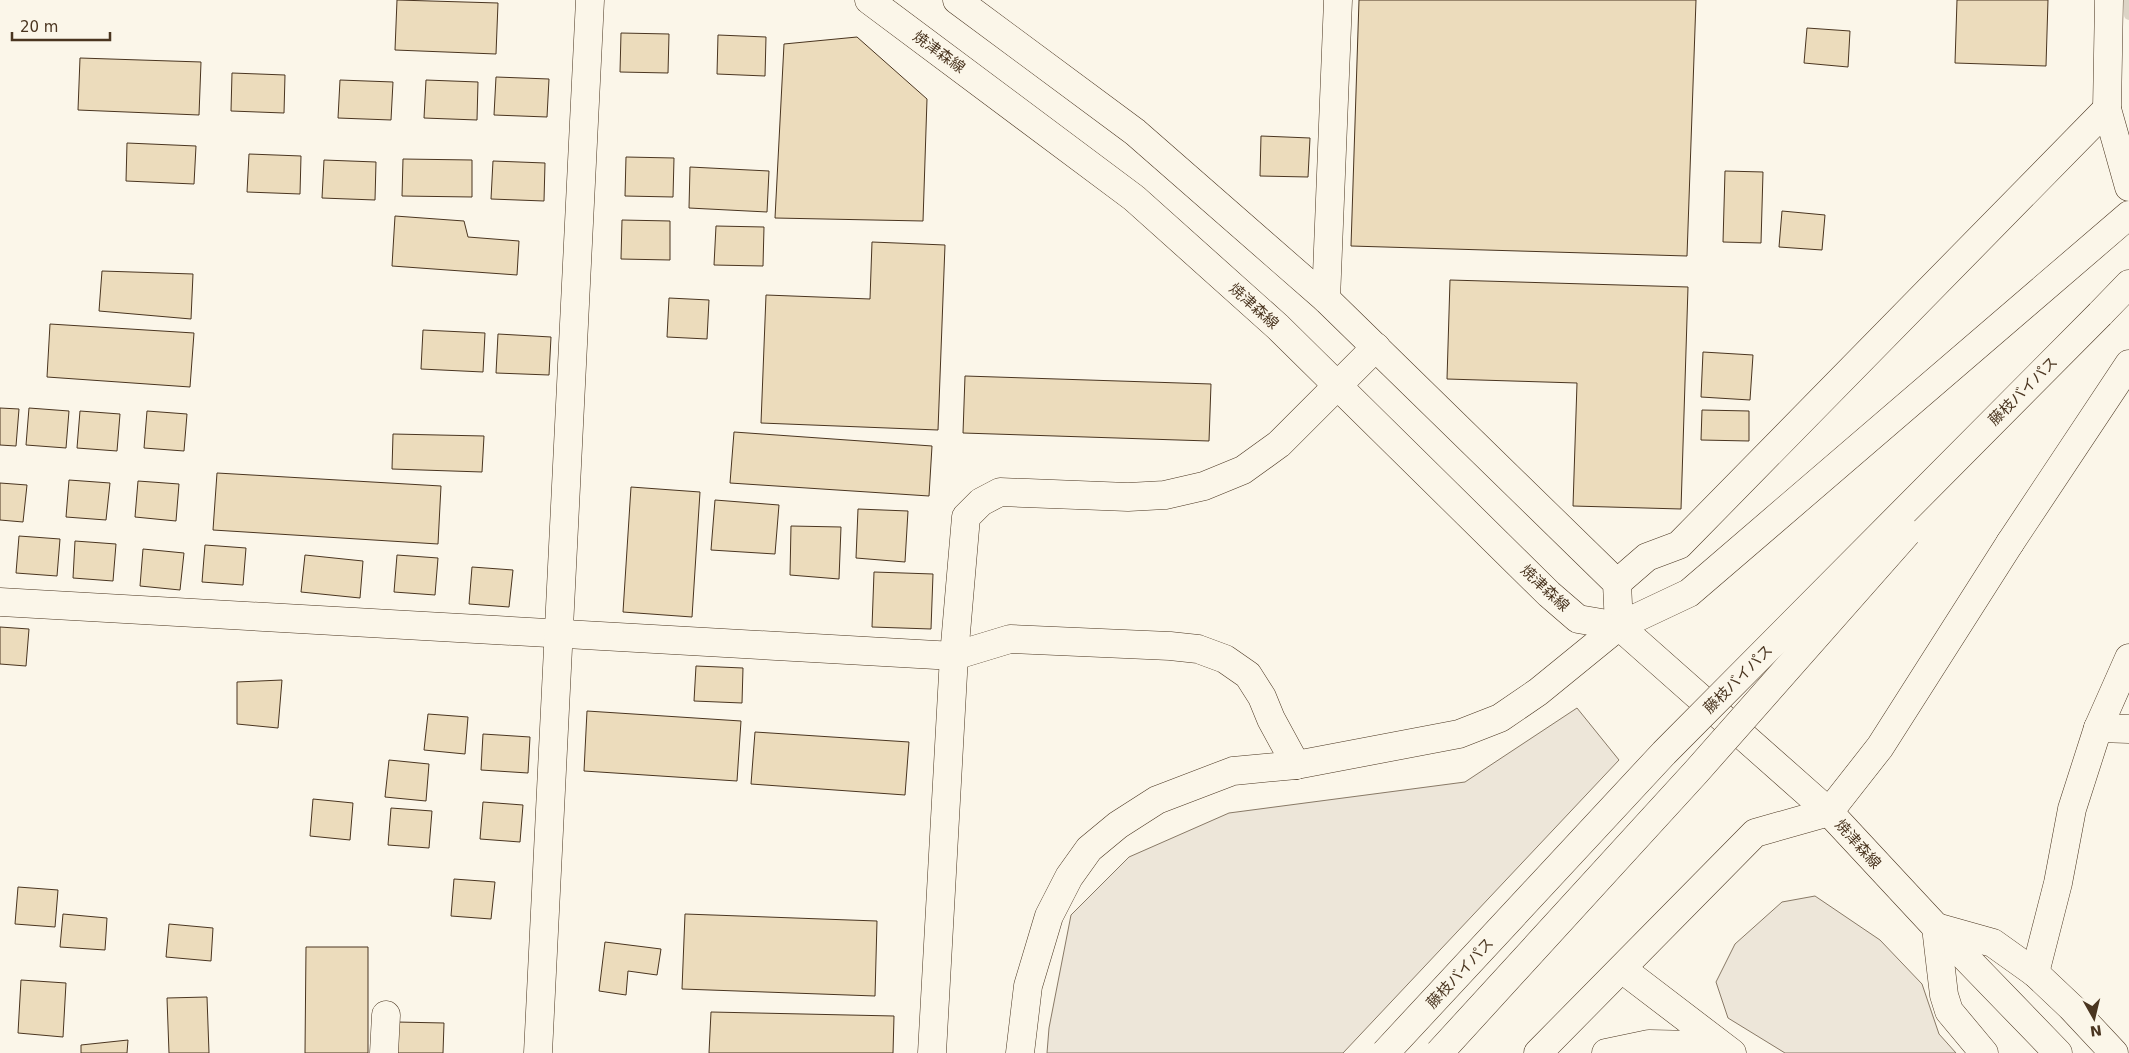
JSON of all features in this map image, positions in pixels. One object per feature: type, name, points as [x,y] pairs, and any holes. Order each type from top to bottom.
[{"type":"main road","points":[[538,1053],[590,0]]},
{"type":"main road","name":"焼津森線","points":[[869,0],[1134,198],[1278,327],[1556,600],[1578,619],[1619,626],[1829,812],[1936,927]]},
{"type":"main road","points":[[958,0],[1135,132],[1326,299],[1617,583],[1619,626]]},
{"type":"main road","points":[[1326,299],[1338,0]]},
{"type":"main road","points":[[2109,0],[2107,109],[2129,187]]},
{"type":"main road","points":[[1617,583],[1647,557],[1679,545],[2107,109]]},
{"type":"main road","points":[[1020,1053],[1028,986],[1049,916],[1068,877],[1089,849],[1118,825],[1157,800],[1233,771],[1296,765],[1459,734],[1500,718],[1538,692],[1619,626],[1689,593],[1781,516],[2129,215]]},
{"type":"main road","name":"藤枝バイパス","points":[[1386,1053],[1664,753],[2129,284]]},
{"type":"main road","name":"藤枝バイパス","points":[[1439,1053],[1696,772],[2100,314]]},
{"type":"main road","points":[[932,1053],[954,656],[966,517],[981,502],[1000,492],[1137,496],[1165,495],[1204,486],[1243,470],[1279,444],[1376,347]]},
{"type":"main road","points":[[1538,1053],[1755,833],[1829,812],[1880,747],[2010,543],[2129,364]]},
{"type":"main road","points":[[0,602],[954,656],[1010,639],[1170,646],[1198,649],[1225,659],[1248,675],[1262,697],[1270,720],[1296,765]]},
{"type":"main road","points":[[2035,973],[2058,882],[2072,809],[2098,728],[2129,658]]},
{"type":"main road","points":[[2098,728],[2129,729]]},
{"type":"main road","points":[[1936,927],[1993,943],[2035,973],[2071,1007],[2114,1053]]},
{"type":"main road","points":[[1936,927],[1944,995],[1949,1011],[1984,1053]]},
{"type":"main road","points":[[1936,927],[2043,1053]]},
{"type":"main road","points":[[1936,927],[2058,1053]]},
{"type":"main road","points":[[1622,969],[1732,1053]]},
{"type":"main road","points":[[384,1053],[386,1015]]},
{"type":"main road","points":[[1606,1053],[1649,1044],[1698,1045],[1723,1053]]},
{"type":"shaded area","points":[[1577,708],[1619,760],[1343,1053],[1047,1053],[1049,1028],[1071,915],[1129,857],[1229,813],[1465,782]]},
{"type":"shaded area","points":[[1815,896],[1880,940],[1922,984],[1939,1034],[1956,1053],[1785,1053],[1728,1018],[1716,982],[1735,944],[1782,902]]},
{"type":"building","points":[[397,0],[498,3],[496,54],[395,50]]},
{"type":"building","points":[[1359,0],[1696,0],[1687,256],[1351,246]]},
{"type":"building","points":[[1957,0],[2048,0],[2046,66],[1955,63]]},
{"type":"building","points":[[1807,28],[1850,31],[1848,67],[1804,63]]},
{"type":"building","points":[[621,33],[669,34],[668,73],[620,72]]},
{"type":"building","points":[[718,35],[766,37],[765,76],[717,74]]},
{"type":"building","points":[[857,37],[927,99],[923,221],[775,218],[784,44]]},
{"type":"building","points":[[80,58],[201,62],[199,115],[78,110]]},
{"type":"building","points":[[232,73],[285,75],[284,113],[231,111]]},
{"type":"building","points":[[496,77],[549,79],[547,117],[494,115]]},
{"type":"building","points":[[340,80],[393,82],[391,120],[338,118]]},
{"type":"building","points":[[426,80],[478,82],[477,120],[424,118]]},
{"type":"building","points":[[1261,136],[1310,138],[1308,177],[1260,176]]},
{"type":"building","points":[[127,143],[196,146],[194,184],[126,181]]},
{"type":"building","points":[[249,154],[301,156],[300,194],[247,192]]},
{"type":"building","points":[[626,157],[674,158],[673,197],[625,196]]},
{"type":"building","points":[[403,159],[472,160],[472,197],[402,196]]},
{"type":"building","points":[[324,160],[376,162],[375,200],[322,198]]},
{"type":"building","points":[[493,161],[545,163],[544,201],[491,199]]},
{"type":"building","points":[[690,167],[769,171],[767,212],[689,208]]},
{"type":"building","points":[[1725,171],[1763,172],[1761,243],[1723,242]]},
{"type":"building","points":[[1782,211],[1825,215],[1822,250],[1779,247]]},
{"type":"building","points":[[395,216],[464,221],[468,237],[519,241],[517,275],[392,266]]},
{"type":"building","points":[[622,220],[670,221],[670,260],[621,259]]},
{"type":"building","points":[[716,226],[764,227],[763,266],[714,265]]},
{"type":"building","points":[[872,242],[945,245],[938,430],[761,423],[766,295],[870,299]]},
{"type":"building","points":[[102,271],[193,274],[191,319],[99,311]]},
{"type":"building","points":[[1450,280],[1688,287],[1681,509],[1573,506],[1577,383],[1447,379]]},
{"type":"building","points":[[669,298],[709,300],[707,339],[667,337]]},
{"type":"building","points":[[50,324],[194,333],[190,387],[47,377]]},
{"type":"building","points":[[423,330],[485,333],[483,372],[421,369]]},
{"type":"building","points":[[498,334],[551,337],[549,375],[496,373]]},
{"type":"building","points":[[1703,352],[1753,355],[1750,400],[1701,397]]},
{"type":"building","points":[[965,376],[1211,384],[1209,441],[963,433]]},
{"type":"building","points":[[0,408],[19,409],[16,446],[0,445]]},
{"type":"building","points":[[29,408],[69,411],[66,448],[26,445]]},
{"type":"building","points":[[1702,410],[1749,411],[1749,441],[1701,440]]},
{"type":"building","points":[[80,411],[120,414],[117,451],[77,448]]},
{"type":"building","points":[[147,411],[187,414],[184,451],[144,448]]},
{"type":"building","points":[[734,432],[932,446],[929,496],[730,483]]},
{"type":"building","points":[[393,434],[484,436],[482,472],[392,469]]},
{"type":"building","points":[[217,473],[441,486],[438,544],[213,530]]},
{"type":"building","points":[[69,480],[110,483],[106,520],[66,517]]},
{"type":"building","points":[[138,481],[179,484],[176,521],[135,517]]},
{"type":"building","points":[[0,483],[27,485],[23,522],[0,520]]},
{"type":"building","points":[[631,487],[700,492],[692,617],[623,612]]},
{"type":"building","points":[[715,500],[779,505],[775,554],[711,550]]},
{"type":"building","points":[[858,509],[908,511],[905,562],[856,558]]},
{"type":"building","points":[[791,526],[841,527],[839,579],[790,575]]},
{"type":"building","points":[[19,536],[60,539],[57,576],[16,573]]},
{"type":"building","points":[[75,541],[116,544],[113,581],[73,578]]},
{"type":"building","points":[[205,545],[246,548],[243,585],[202,582]]},
{"type":"building","points":[[143,549],[184,553],[180,590],[140,586]]},
{"type":"building","points":[[305,555],[363,561],[360,598],[301,592]]},
{"type":"building","points":[[397,555],[438,558],[435,595],[394,592]]},
{"type":"building","points":[[472,567],[513,570],[509,607],[469,604]]},
{"type":"building","points":[[874,572],[933,574],[931,629],[872,627]]},
{"type":"building","points":[[0,627],[29,629],[26,666],[0,664]]},
{"type":"building","points":[[696,666],[743,668],[742,703],[694,701]]},
{"type":"building","points":[[282,680],[278,728],[237,724],[237,682]]},
{"type":"building","points":[[587,711],[741,721],[737,781],[584,771]]},
{"type":"building","points":[[428,714],[468,717],[465,754],[424,750]]},
{"type":"building","points":[[755,732],[909,742],[905,795],[751,784]]},
{"type":"building","points":[[483,734],[530,737],[528,773],[481,770]]},
{"type":"building","points":[[389,760],[429,764],[426,801],[385,797]]},
{"type":"building","points":[[313,799],[353,803],[350,840],[310,836]]},
{"type":"building","points":[[483,802],[523,805],[520,842],[480,839]]},
{"type":"building","points":[[391,808],[432,811],[429,848],[388,845]]},
{"type":"building","points":[[454,879],[495,882],[491,919],[451,916]]},
{"type":"building","points":[[18,887],[58,890],[55,927],[15,924]]},
{"type":"building","points":[[63,914],[107,918],[105,950],[60,947]]},
{"type":"building","points":[[685,914],[877,921],[875,996],[682,989]]},
{"type":"building","points":[[169,924],[213,928],[211,961],[166,957]]},
{"type":"building","points":[[605,942],[661,949],[657,975],[628,971],[626,995],[599,991]]},
{"type":"building","points":[[306,947],[368,947],[368,1053],[305,1053]]},
{"type":"building","points":[[21,980],[66,983],[63,1037],[18,1033]]},
{"type":"building","points":[[207,997],[209,1053],[169,1053],[167,998]]},
{"type":"building","points":[[711,1012],[894,1016],[893,1053],[709,1053]]},
{"type":"building","points":[[397,1022],[444,1023],[443,1053],[395,1053]]},
{"type":"building","points":[[128,1040],[127,1053],[81,1053],[81,1045]]},
{"type":"waterway","points":[[2129,0],[2129,15]]}]
